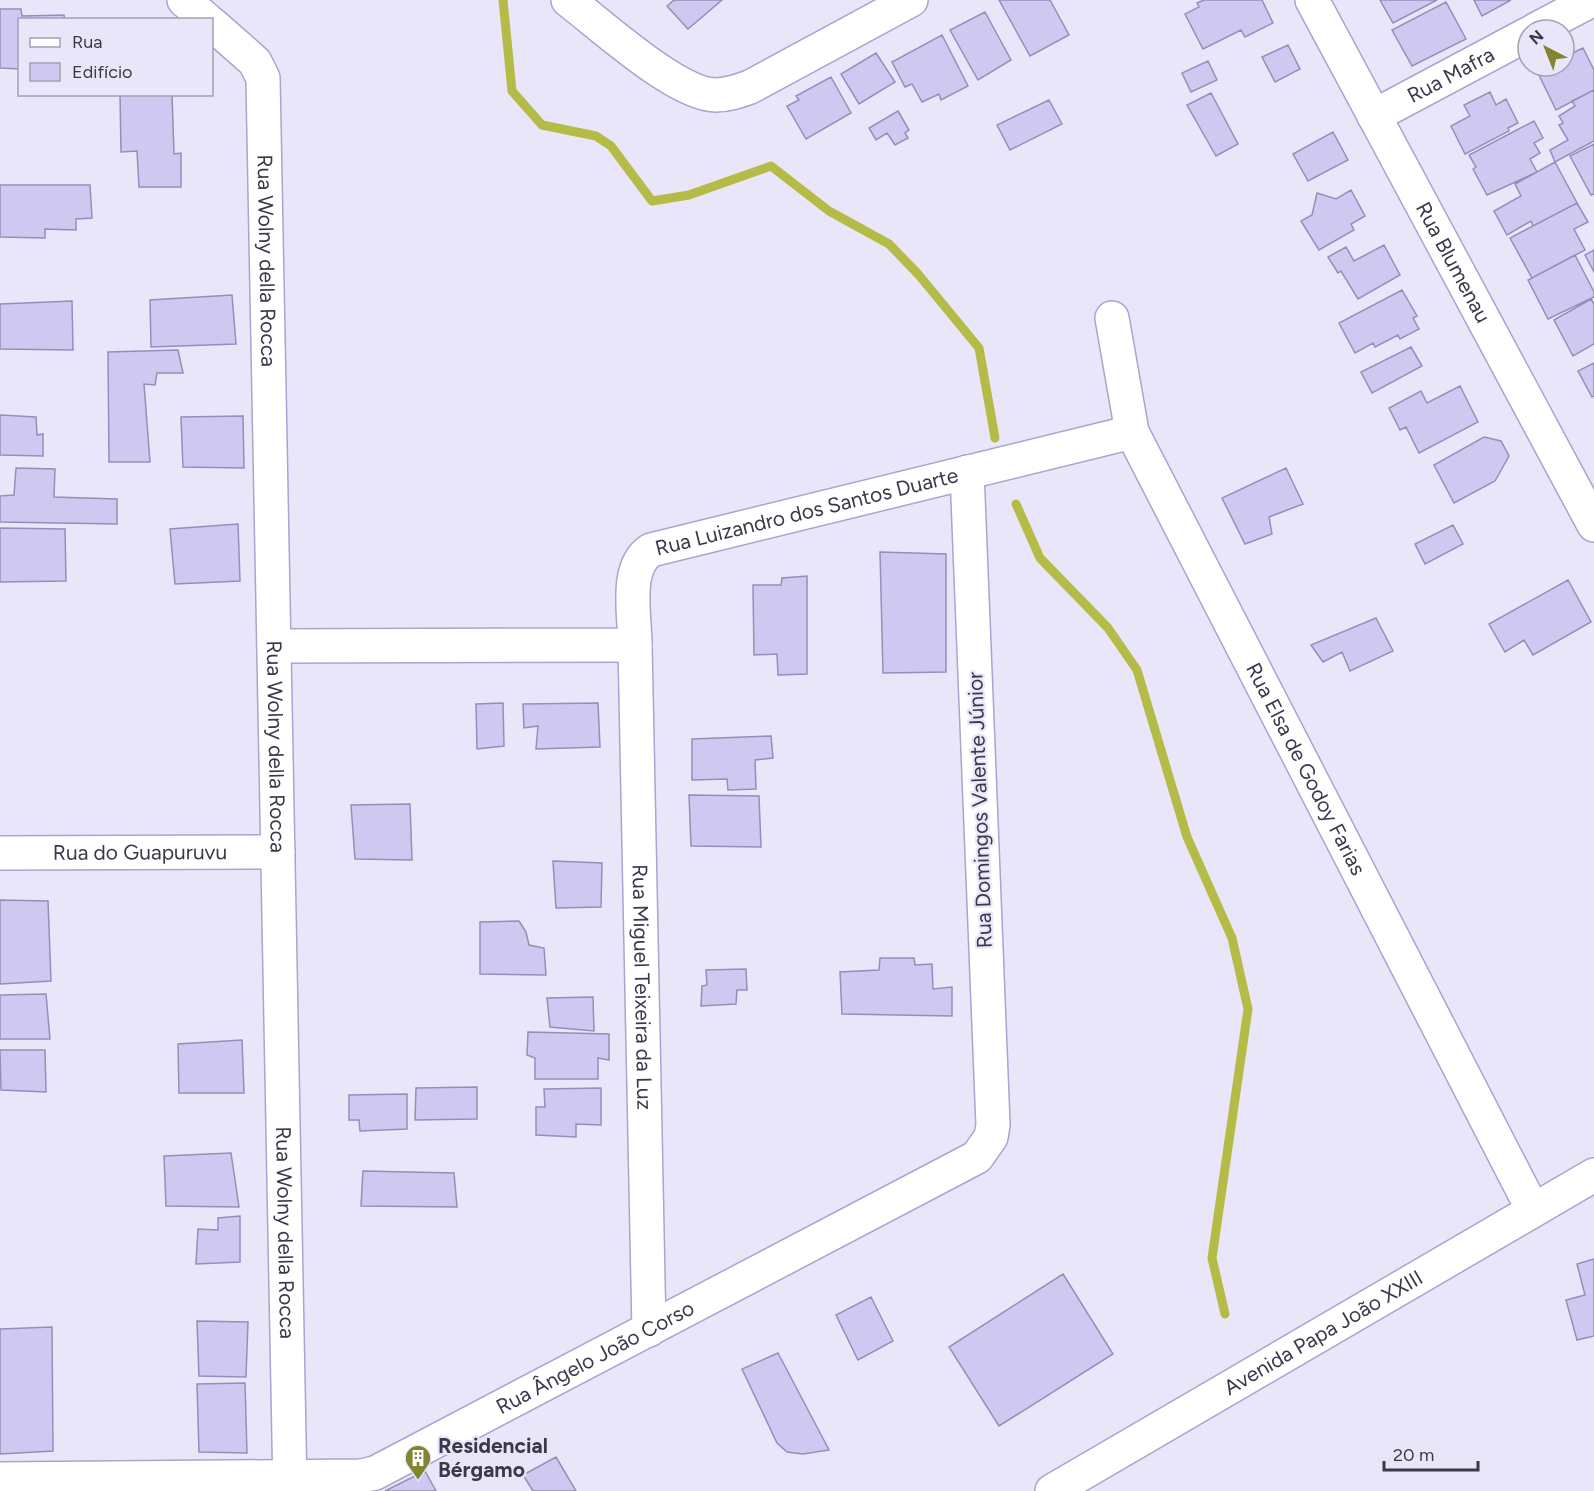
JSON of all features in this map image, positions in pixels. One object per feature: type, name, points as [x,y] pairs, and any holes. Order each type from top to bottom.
[{"type":"street","points":[[184,0],[205,18]]},
{"type":"street","points":[[568,0],[669,77],[690,89],[713,95],[731,94],[750,87],[911,0]]},
{"type":"street","name":"Rua Blumenau","points":[[1312,0],[1594,525]]},
{"type":"street","points":[[1562,18],[1591,5]]},
{"type":"street","name":"Rua Wolny della Rocca","points":[[213,25],[255,62],[263,78],[290,1484]]},
{"type":"street","name":"Rua Mafra","points":[[1374,116],[1516,40]]},
{"type":"street","name":"Rua Elsa de Godoy Farias","points":[[1112,318],[1132,432],[1533,1210]]},
{"type":"street","name":"Rua Luizandro dos Santos Duarte","points":[[635,645],[634,573],[643,555],[651,550],[1132,432]]},
{"type":"street","name":"Rua Domingos Valente Júnior","points":[[967,472],[993,1125],[986,1147]]},
{"type":"street","points":[[274,646],[635,645]]},
{"type":"street","name":"Rua Miguel Teixeira da Luz","points":[[635,645],[649,1330]]},
{"type":"street","name":"Rua do Guapuruvu","points":[[0,853],[278,852]]},
{"type":"street","name":"Rua Ângelo João Corso","points":[[0,1479],[290,1484],[375,1473],[966,1164],[986,1147]]},
{"type":"street","name":"Avenida Papa João XXIII","points":[[1052,1491],[1594,1175]]},
{"type":"building","points":[[674,0],[722,0],[688,29],[667,6]]},
{"type":"building","points":[[999,0],[1050,0],[1069,35],[1030,56]]},
{"type":"building","points":[[1204,0],[1262,0],[1273,23],[1245,37],[1241,30],[1203,49],[1185,14],[1199,7],[1197,3]]},
{"type":"building","points":[[1380,0],[1437,0],[1393,23]]},
{"type":"building","points":[[1474,0],[1511,0],[1482,16]]},
{"type":"building","points":[[1446,2],[1466,39],[1412,66],[1392,30]]},
{"type":"building","points":[[0,9],[21,9],[22,16],[64,15],[65,18],[18,18],[18,69],[0,68]]},
{"type":"building","points":[[985,12],[1011,60],[978,80],[950,30]]},
{"type":"building","points":[[942,35],[968,86],[941,100],[939,94],[922,102],[912,84],[905,87],[892,62]]},
{"type":"building","points":[[1288,45],[1300,69],[1275,82],[1262,57]]},
{"type":"building","points":[[1583,48],[1594,70],[1594,90],[1556,110],[1540,78],[1576,78],[1576,51]]},
{"type":"building","points":[[876,53],[895,82],[859,104],[841,74]]},
{"type":"building","points":[[1208,61],[1217,80],[1191,92],[1182,73]]},
{"type":"building","points":[[831,77],[851,113],[806,139],[787,106],[799,100],[796,96]]},
{"type":"building","points":[[1594,90],[1594,141],[1555,162],[1550,150],[1568,140],[1559,125],[1563,123],[1559,116],[1575,106],[1572,101]]},
{"type":"building","points":[[1490,92],[1496,105],[1506,99],[1518,123],[1508,128],[1509,131],[1465,154],[1451,126],[1470,116],[1464,105]]},
{"type":"building","points":[[1211,93],[1238,144],[1216,156],[1187,105]]},
{"type":"building","points":[[120,96],[172,96],[174,154],[181,153],[181,187],[139,187],[137,151],[121,152]]},
{"type":"building","points":[[1049,100],[1062,124],[1010,150],[997,125]]},
{"type":"building","points":[[898,111],[909,130],[905,133],[908,138],[895,145],[887,133],[876,140],[869,128]]},
{"type":"building","points":[[1534,121],[1543,138],[1534,143],[1540,153],[1530,159],[1537,172],[1487,195],[1473,169],[1476,167],[1469,155]]},
{"type":"building","points":[[1333,132],[1348,160],[1308,181],[1293,154]]},
{"type":"building","points":[[1594,144],[1594,194],[1591,195],[1570,156]]},
{"type":"building","points":[[1555,162],[1577,203],[1533,226],[1531,221],[1507,235],[1494,211],[1521,196],[1515,184]]},
{"type":"building","points":[[0,185],[90,185],[92,218],[76,219],[76,230],[45,229],[45,238],[0,237]]},
{"type":"building","points":[[1351,190],[1365,216],[1351,224],[1354,230],[1319,250],[1301,221],[1312,215],[1317,193],[1336,199]]},
{"type":"building","points":[[1577,203],[1588,222],[1574,229],[1585,250],[1532,278],[1510,238]]},
{"type":"building","points":[[1384,245],[1400,275],[1358,299],[1341,271],[1338,273],[1328,257],[1346,247],[1354,261]]},
{"type":"building","points":[[1594,250],[1594,272],[1585,255]]},
{"type":"building","points":[[1575,255],[1594,292],[1594,297],[1548,319],[1528,280]]},
{"type":"building","points":[[1402,290],[1417,316],[1413,318],[1419,329],[1400,339],[1398,335],[1375,347],[1373,343],[1355,353],[1339,323]]},
{"type":"building","points":[[232,295],[236,344],[151,347],[150,300]]},
{"type":"building","points":[[1591,299],[1594,304],[1594,344],[1573,356],[1554,320]]},
{"type":"building","points":[[72,301],[73,350],[0,349],[0,304]]},
{"type":"building","points":[[1411,347],[1422,366],[1372,393],[1361,372]]},
{"type":"building","points":[[178,350],[183,373],[157,373],[155,385],[144,384],[150,462],[109,462],[108,352]]},
{"type":"building","points":[[1594,363],[1594,396],[1592,397],[1578,371]]},
{"type":"building","points":[[1460,386],[1478,422],[1419,453],[1406,427],[1400,430],[1389,408],[1421,391],[1427,403]]},
{"type":"building","points":[[0,415],[36,417],[37,435],[43,434],[43,456],[0,455]]},
{"type":"building","points":[[243,416],[244,468],[183,467],[181,417]]},
{"type":"building","points":[[1484,437],[1501,441],[1509,456],[1495,481],[1454,503],[1434,465]]},
{"type":"building","points":[[16,468],[55,469],[54,497],[117,499],[117,524],[0,522],[0,496],[14,495]]},
{"type":"building","points":[[1286,468],[1303,504],[1269,517],[1272,534],[1245,544],[1222,498]]},
{"type":"building","points":[[238,524],[240,581],[175,584],[170,529]]},
{"type":"building","points":[[1453,525],[1463,544],[1425,564],[1415,544]]},
{"type":"building","points":[[0,528],[65,529],[66,581],[0,582]]},
{"type":"building","points":[[880,552],[946,554],[946,672],[883,673]]},
{"type":"building","points":[[807,576],[807,674],[778,675],[777,654],[754,655],[753,585],[781,585],[782,578]]},
{"type":"building","points":[[1568,580],[1591,622],[1533,655],[1524,640],[1505,652],[1489,624]]},
{"type":"building","points":[[1376,618],[1393,651],[1350,671],[1342,652],[1323,662],[1311,645]]},
{"type":"building","points":[[503,703],[504,746],[477,749],[476,704]]},
{"type":"building","points":[[598,703],[600,747],[536,749],[538,726],[524,728],[523,704]]},
{"type":"building","points":[[771,736],[773,758],[755,760],[756,789],[728,790],[727,779],[692,780],[692,739]]},
{"type":"building","points":[[689,795],[759,796],[761,847],[691,846]]},
{"type":"building","points":[[410,804],[412,860],[355,859],[351,805]]},
{"type":"building","points":[[553,861],[602,863],[601,907],[556,908]]},
{"type":"building","points":[[0,900],[48,901],[51,981],[0,984]]},
{"type":"building","points":[[519,921],[526,932],[529,945],[544,948],[546,975],[480,974],[480,922]]},
{"type":"building","points":[[880,958],[914,958],[915,965],[932,964],[933,989],[952,987],[952,1016],[842,1014],[840,972],[879,970]]},
{"type":"building","points":[[746,969],[747,990],[737,990],[736,1004],[701,1006],[702,986],[707,985],[706,970]]},
{"type":"building","points":[[46,994],[50,1039],[0,1039],[0,995]]},
{"type":"building","points":[[593,997],[594,1031],[550,1027],[547,998]]},
{"type":"building","points":[[528,1032],[609,1034],[609,1060],[598,1058],[598,1079],[535,1079],[535,1058],[527,1055]]},
{"type":"building","points":[[242,1040],[244,1093],[179,1093],[178,1044]]},
{"type":"building","points":[[0,1050],[45,1050],[46,1092],[1,1090]]},
{"type":"building","points":[[477,1087],[477,1119],[415,1120],[416,1088]]},
{"type":"building","points":[[601,1088],[601,1125],[576,1124],[576,1137],[536,1135],[536,1107],[545,1107],[544,1089]]},
{"type":"building","points":[[407,1094],[407,1129],[360,1131],[359,1120],[349,1120],[349,1095]]},
{"type":"building","points":[[231,1153],[239,1207],[166,1206],[164,1156]]},
{"type":"building","points":[[363,1171],[454,1173],[457,1207],[361,1206]]},
{"type":"building","points":[[240,1216],[240,1262],[196,1264],[198,1229],[218,1230],[218,1218]]},
{"type":"building","points":[[1594,1259],[1594,1336],[1577,1340],[1566,1300],[1585,1295],[1577,1264]]},
{"type":"building","points":[[1063,1274],[1113,1354],[999,1426],[949,1347]]},
{"type":"building","points":[[871,1297],[893,1341],[858,1360],[836,1315]]},
{"type":"building","points":[[197,1321],[248,1322],[246,1377],[199,1376]]},
{"type":"building","points":[[52,1327],[53,1451],[0,1454],[0,1329]]},
{"type":"building","points":[[778,1353],[829,1450],[803,1454],[787,1452],[777,1443],[742,1369]]},
{"type":"building","points":[[245,1383],[247,1453],[199,1452],[197,1384]]},
{"type":"building","points":[[556,1457],[576,1491],[533,1491],[523,1475]]},
{"type":"building","name":"Residencial Bérgamo","points":[[425,1471],[436,1491],[385,1491]]},
{"type":"waterway","points":[[503,0],[512,91],[542,125],[596,136],[611,146],[652,201],[689,195],[771,166],[829,211],[889,244],[918,274],[979,348],[995,438]]},
{"type":"waterway","points":[[1016,504],[1040,558],[1108,628],[1137,670],[1187,837],[1232,938],[1248,1009],[1212,1258],[1225,1314]]},
{"type":"place","name":"Residencial Bérgamo","points":[[418,1481]]}]
